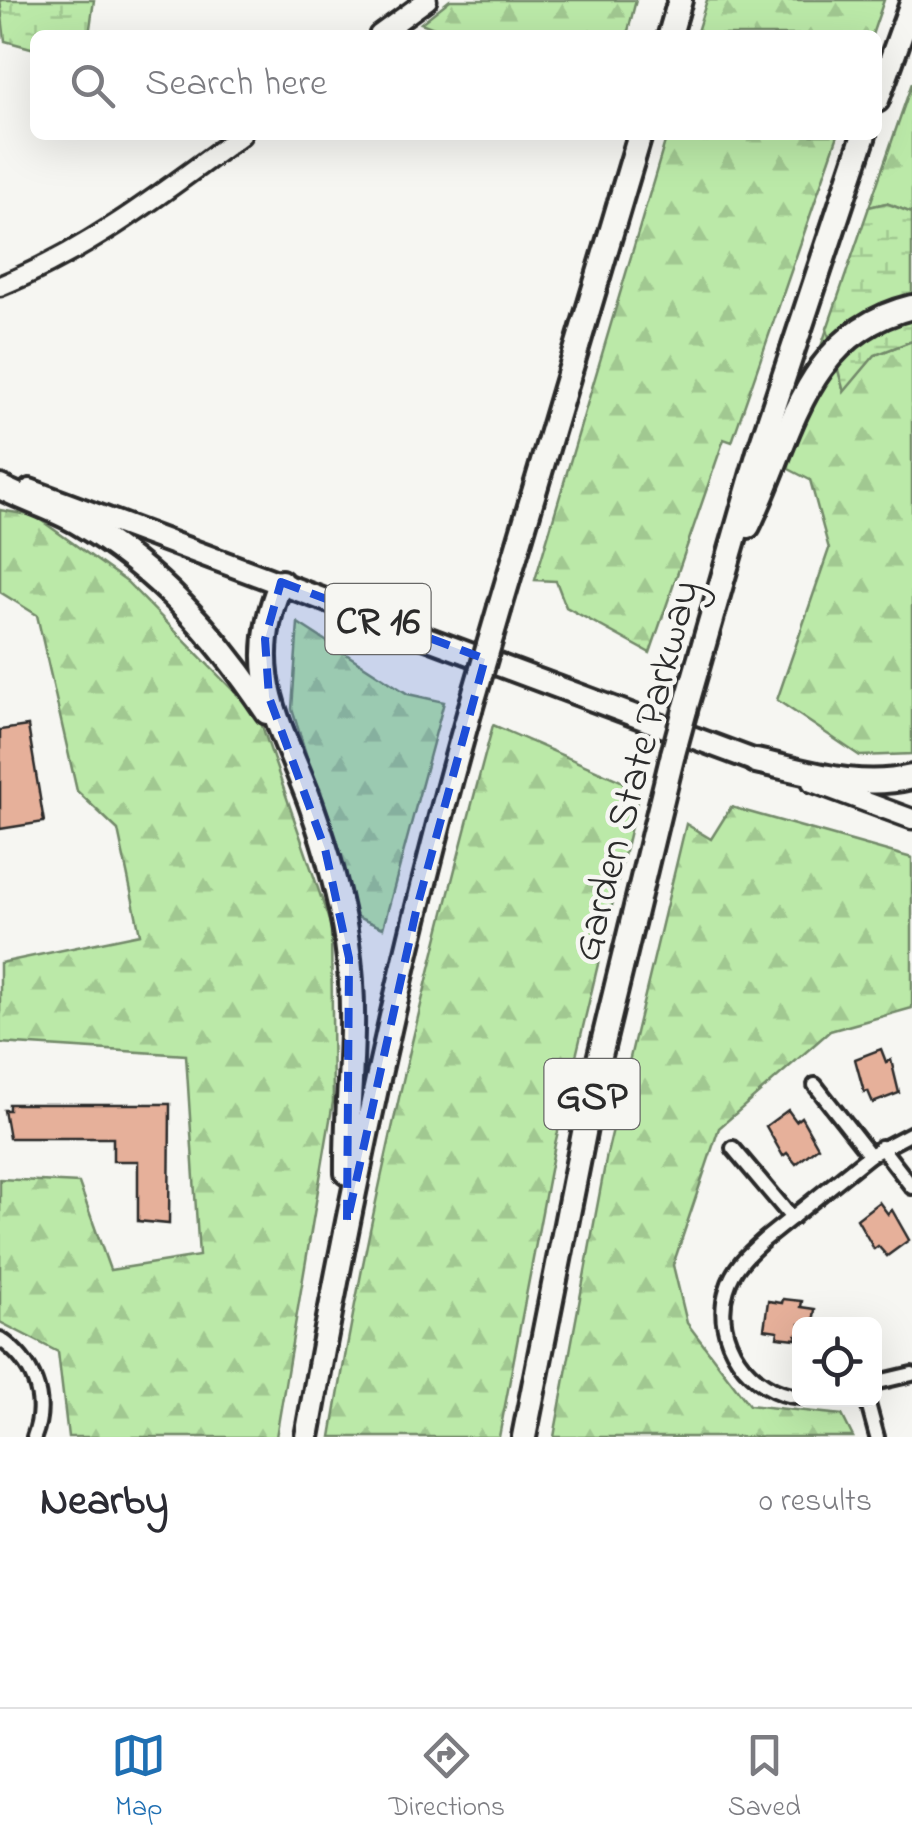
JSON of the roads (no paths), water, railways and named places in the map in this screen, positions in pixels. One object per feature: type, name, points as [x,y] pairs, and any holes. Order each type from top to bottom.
[{"type":"highway","points":[[671,30],[680,0]]},
{"type":"highway","points":[[882,86],[912,2]]},
{"type":"highway","points":[[308,1437],[347,1222],[405,955],[470,710],[639,140]]},
{"type":"highway","name":"Garden State Parkway","points":[[524,1437],[596,1072],[673,754],[779,390],[862,140]]},
{"type":"highway","points":[[722,578],[763,497],[786,428],[817,373],[840,346],[863,328],[886,315],[912,308]]},
{"type":"highway","points":[[0,486],[74,520],[162,584],[228,656],[278,728]]},
{"type":"highway","points":[[281,582],[271,608],[264,652],[267,683],[278,728],[318,823],[346,937],[354,1039],[346,1141],[347,1222]]},
{"type":"highway","points":[[756,760],[848,782],[885,782],[912,776]]},
{"type":"main road","name":"CR 16","points":[[0,479],[756,760]]},
{"type":"street","points":[[386,30],[427,0]]},
{"type":"street","points":[[0,286],[40,269],[104,232],[235,140]]},
{"type":"street","name":"CR 16","points":[[756,760],[912,820]]},
{"type":"street","points":[[815,1085],[912,1187]]},
{"type":"street","points":[[792,1394],[774,1391],[748,1372],[730,1347],[724,1320],[725,1294],[736,1269],[875,1151],[912,1133]]},
{"type":"street","points":[[734,1148],[792,1218]]},
{"type":"street","points":[[0,1339],[29,1365],[41,1396],[34,1437]]},
{"type":"street","points":[[882,1381],[912,1374]]},
{"type":"street","points":[[870,1407],[877,1437]]}]
